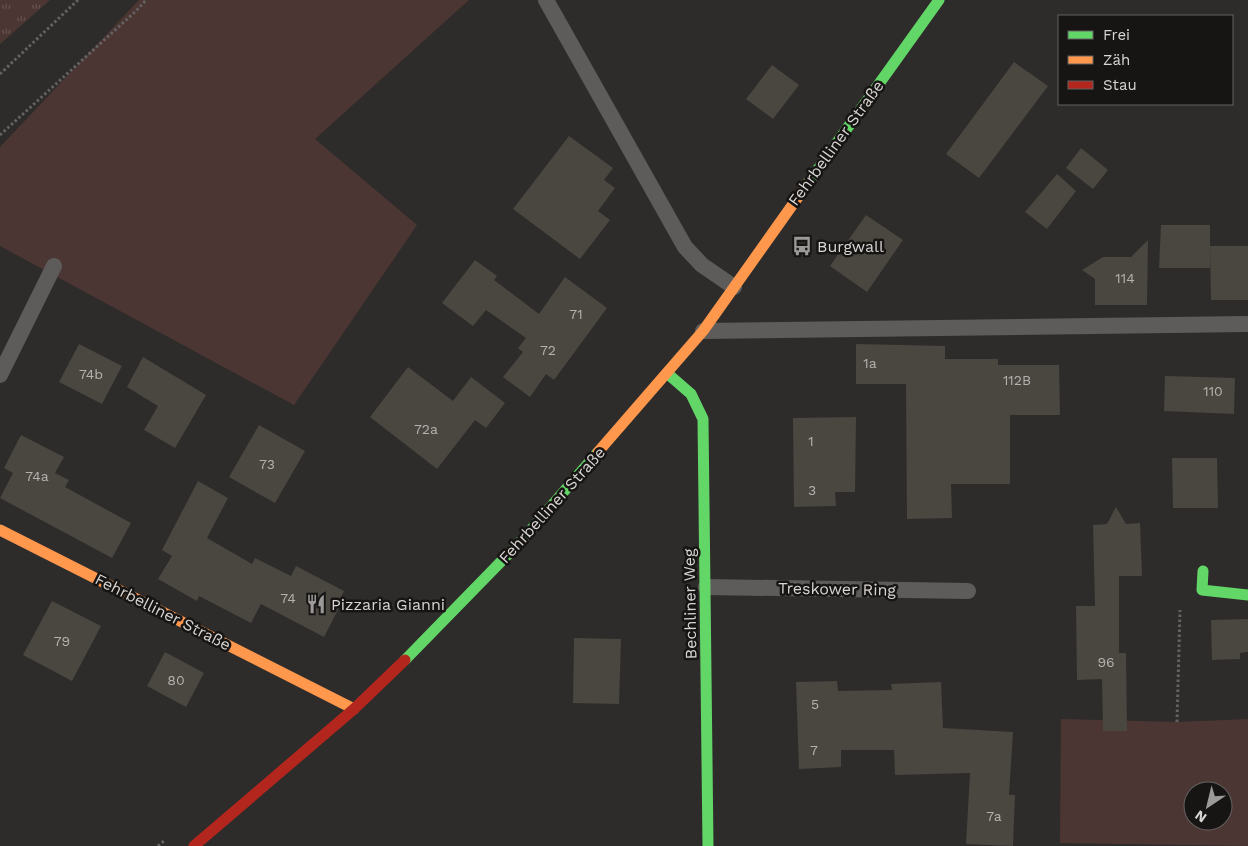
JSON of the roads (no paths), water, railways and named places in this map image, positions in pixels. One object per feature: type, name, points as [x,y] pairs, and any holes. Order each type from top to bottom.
[{"type":"main road","name":"Fehrbelliner Straße","points":[[194,846],[354,709],[438,628],[522,540],[668,374],[703,331],[939,0]]},
{"type":"main road","name":"Bechliner Weg","points":[[668,374],[691,394],[703,419],[708,846]]},
{"type":"main road","name":"Fehrbelliner Straße","points":[[0,530],[354,709]]},
{"type":"main road","points":[[1202,571],[1202,590],[1248,595]]},
{"type":"lane","points":[[546,0],[685,247],[702,265],[734,287]]},
{"type":"lane","points":[[0,375],[54,266]]},
{"type":"lane","points":[[703,331],[1248,324]]},
{"type":"lane","name":"Treskower Ring","points":[[706,587],[968,591]]},
{"type":"place","name":"Burgwall","points":[[802,246]]},
{"type":"place","name":"Pizzaria Gianni","points":[[316,604]]}]
